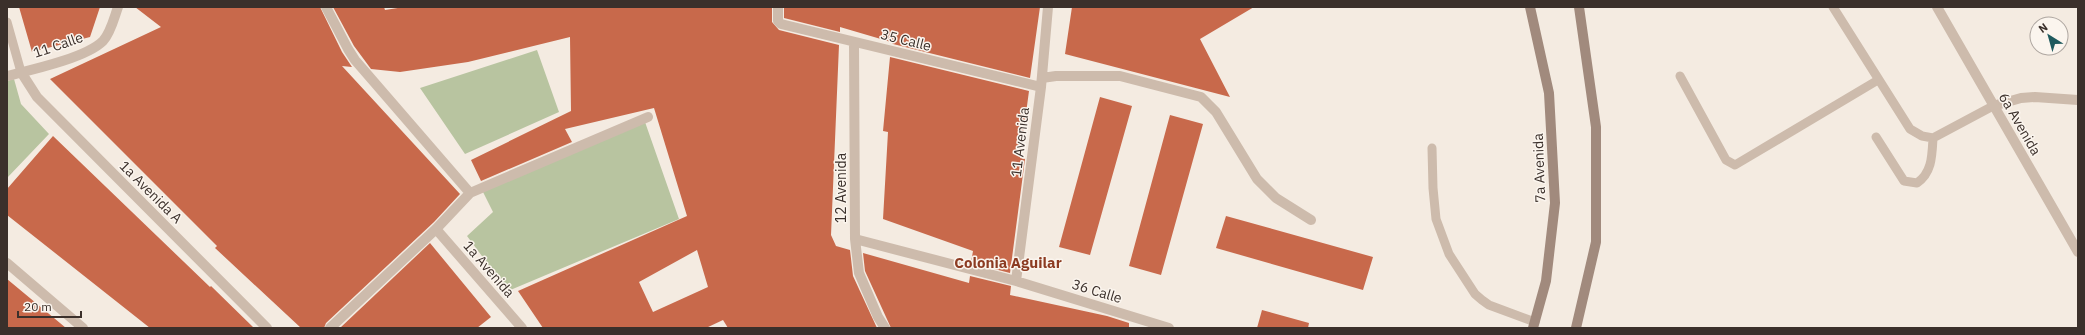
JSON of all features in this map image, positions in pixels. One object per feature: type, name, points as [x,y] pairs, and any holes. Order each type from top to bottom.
[{"type":"main road","name":"7a Avenida","points":[[1530,7],[1549,93],[1555,203],[1546,281],[1534,325]]},
{"type":"main road","points":[[1576,328],[1596,242],[1596,126],[1579,7]]},
{"type":"street","name":"11 Calle","points":[[7,76],[88,52],[104,40],[111,27],[118,7]]},
{"type":"street","points":[[326,7],[348,49],[356,60],[470,193]]},
{"type":"street","name":"35 Calle","points":[[778,7],[778,21],[781,24],[854,42],[1041,83],[1056,76],[1120,76],[1201,97],[1216,112],[1257,179],[1276,198],[1310,220]]},
{"type":"street","name":"11 Avenida","points":[[1016,281],[1041,83],[1048,7]]},
{"type":"street","name":"6a Avenida","points":[[1937,7],[2078,253]]},
{"type":"street","name":"12 Avenida","points":[[854,42],[855,239],[859,273],[878,316],[886,328]]},
{"type":"street","name":"1a Avenida A","points":[[21,72],[37,97],[267,328]]},
{"type":"street","points":[[1993,106],[2028,97],[2078,100]]},
{"type":"street","points":[[330,328],[436,229],[470,193],[648,117]]},
{"type":"street","name":"1a Avenida","points":[[436,229],[522,328]]},
{"type":"street","name":"36 Calle","points":[[855,239],[1016,281],[1169,328]]},
{"type":"street","points":[[7,263],[83,328]]},
{"type":"lane","points":[[1833,7],[1878,80],[1910,128],[1922,136],[1933,138],[1993,106]]},
{"type":"lane","points":[[7,22],[21,72]]},
{"type":"lane","points":[[1680,76],[1726,160],[1735,165],[1878,80]]},
{"type":"lane","points":[[1876,137],[1904,181],[1917,183],[1925,178],[1930,169],[1933,138]]},
{"type":"lane","points":[[1432,148],[1433,188],[1436,219],[1449,254],[1472,289],[1482,300],[1489,305],[1534,325]]},
{"type":"green space","points":[[537,50],[559,112],[465,154],[420,88]]},
{"type":"green space","points":[[14,79],[21,104],[49,134],[7,178],[7,81]]},
{"type":"green space","points":[[645,122],[679,219],[508,291],[467,236],[493,212],[483,192]]},
{"type":"building","points":[[19,7],[100,7],[90,37],[32,52]]},
{"type":"building","points":[[135,7],[320,7],[342,52],[352,67],[342,66],[460,194],[434,222],[326,323],[324,328],[301,328],[215,248],[217,246],[50,79],[161,27]]},
{"type":"building","points":[[333,7],[384,7],[385,10],[404,7],[772,7],[772,22],[779,30],[839,45],[831,235],[836,246],[850,250],[853,276],[877,328],[728,328],[723,320],[706,328],[543,328],[518,291],[687,216],[654,108],[565,129],[572,142],[481,181],[471,160],[571,111],[570,37],[468,62],[400,72],[371,69],[354,46]],"holes":[[[697,250],[708,287],[653,312],[639,282]]]},
{"type":"building","points":[[784,7],[1040,7],[1030,78],[893,44],[891,42],[840,27],[840,32],[784,18]]},
{"type":"building","points":[[1072,7],[1254,7],[1200,39],[1230,97],[1065,54]]},
{"type":"building","points":[[890,57],[1029,91],[1020,158],[1025,159],[1010,273],[971,263],[973,251],[883,219],[888,132],[883,131]]},
{"type":"building","points":[[1100,97],[1132,106],[1090,255],[1059,247]]},
{"type":"building","points":[[1170,115],[1203,124],[1161,275],[1129,266]]},
{"type":"building","points":[[53,136],[254,328],[150,328],[7,215],[7,189]]},
{"type":"building","points":[[1226,216],[1373,257],[1363,290],[1216,248]]},
{"type":"building","points":[[430,243],[491,317],[477,328],[340,328]]},
{"type":"building","points":[[863,253],[969,283],[970,276],[1011,286],[1010,295],[1107,316],[1129,323],[1129,328],[891,328],[865,271]]},
{"type":"building","points":[[7,279],[66,328],[7,328]]},
{"type":"building","points":[[1262,310],[1309,323],[1308,328],[1257,328]]},
{"type":"district","name":"Colonia Aguilar","points":[[1008,263]]}]
